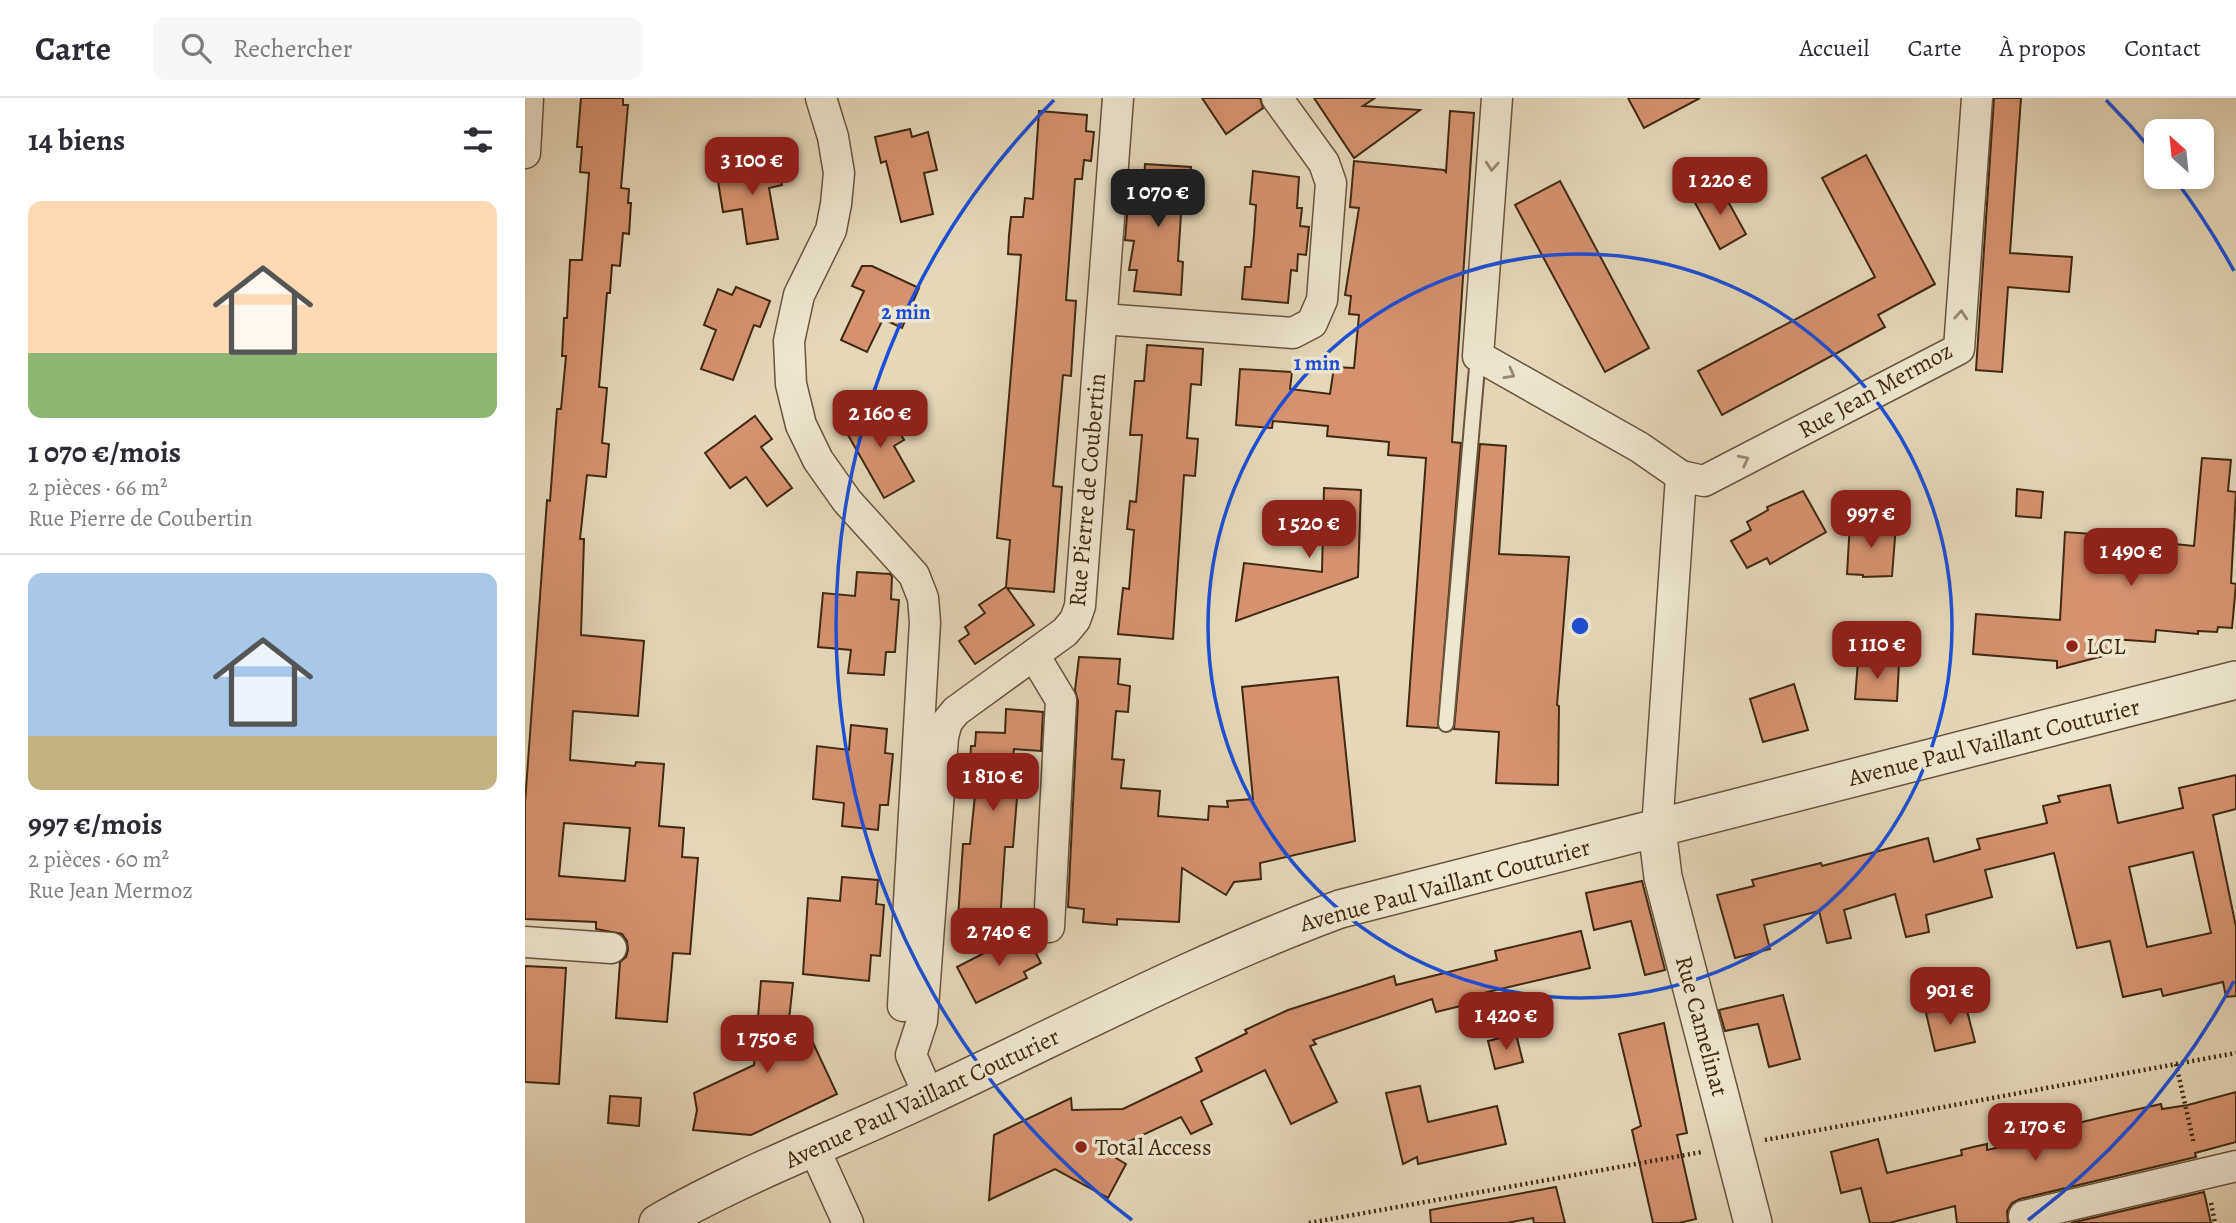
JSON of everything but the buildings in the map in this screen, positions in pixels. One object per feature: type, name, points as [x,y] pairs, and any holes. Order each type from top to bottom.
[{"type":"street","points":[[525,153],[528,98]]},
{"type":"street","points":[[821,98],[833,137],[839,173],[836,204],[831,230],[800,295],[789,341],[791,384],[801,425],[818,460],[847,501],[914,575],[923,598],[925,622],[902,1028],[929,1096]]},
{"type":"street","name":"Rue Pierre de Coubertin","points":[[911,1055],[922,1021],[943,737],[947,722],[956,712],[1065,632],[1075,620],[1080,606],[1118,98]]},
{"type":"street","points":[[1102,319],[1293,333],[1312,323],[1322,300],[1331,183],[1324,163],[1277,98]]},
{"type":"street","points":[[1497,98],[1478,356],[1639,447],[1681,476],[1657,829]]},
{"type":"street","name":"Rue Jean Mermoz","points":[[1681,476],[1704,481],[1959,348],[1977,98]]},
{"type":"street","points":[[1034,655],[1061,700],[1049,927]]},
{"type":"street","name":"Avenue Paul Vaillant Couturier","points":[[658,1223],[754,1174],[929,1096],[1275,933],[1340,909],[2236,680]]},
{"type":"street","name":"Rue Camelinat","points":[[1657,829],[1663,877],[1753,1223]]},
{"type":"street","points":[[525,942],[611,948]]},
{"type":"street","points":[[814,1149],[848,1223]]},
{"type":"street","points":[[2026,1223],[2024,1216],[2236,1166]]},
{"type":"lane","points":[[1446,724],[1478,356]]},
{"type":"path","points":[[1309,1223],[2236,1053]]},
{"type":"place","name":"LCL","points":[[2072,646]]},
{"type":"place","name":"Total Access","points":[[1081,1147]]}]
